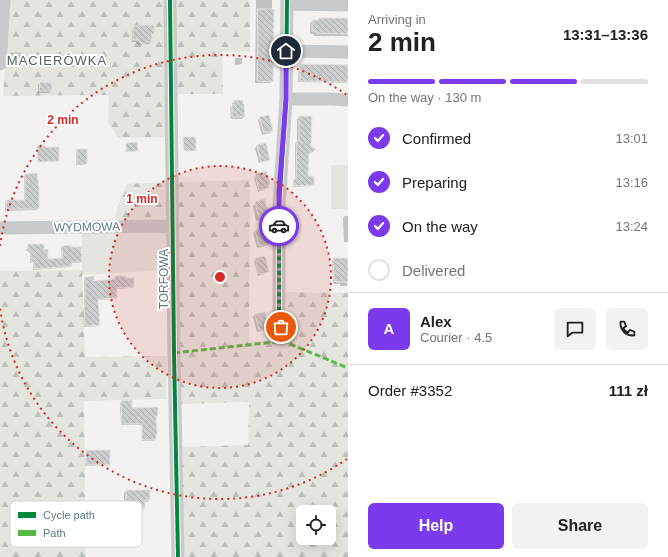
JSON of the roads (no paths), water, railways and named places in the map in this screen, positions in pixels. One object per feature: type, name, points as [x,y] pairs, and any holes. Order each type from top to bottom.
[{"type":"street","points":[[0,64],[4,0]]},
{"type":"street","name":"TORFOWA","points":[[170,0],[178,557]]},
{"type":"street","points":[[281,327],[279,318],[279,206],[286,99],[286,2],[348,5]]},
{"type":"street","points":[[286,51],[348,52]]},
{"type":"street","points":[[286,99],[348,100]]},
{"type":"street","name":"WYDMOWA","points":[[0,228],[173,226]]},
{"type":"district","name":"MACIERÓWKA","points":[[57,60]]}]
